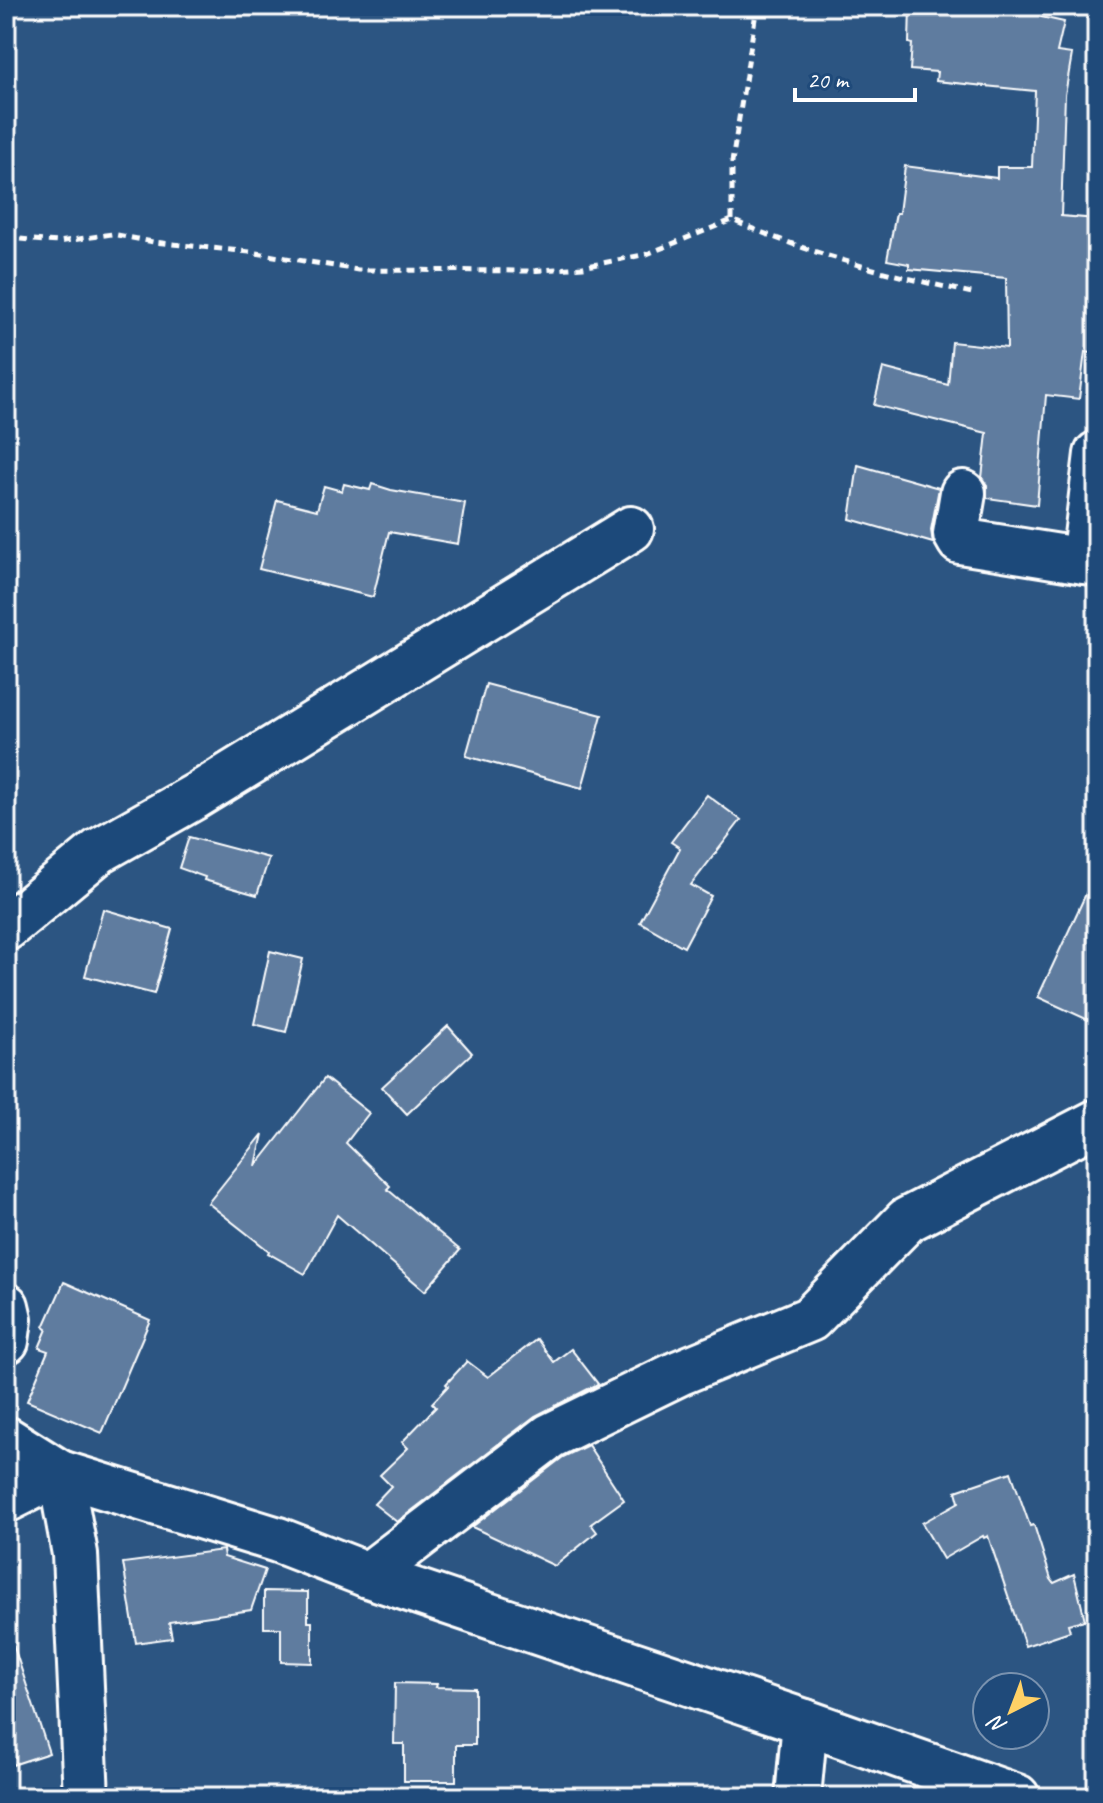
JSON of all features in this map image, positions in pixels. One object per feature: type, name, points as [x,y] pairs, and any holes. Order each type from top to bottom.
[{"type":"street","points":[[963,493],[956,534],[960,541],[1090,562],[1097,454]]},
{"type":"street","points":[[6,928],[99,851],[196,796],[631,529]]},
{"type":"street","points":[[368,1575],[550,1436],[679,1373],[810,1319],[907,1220],[1097,1122]]},
{"type":"street","points":[[6,1306],[9,1319],[6,1341]]},
{"type":"street","points":[[6,1439],[60,1473],[278,1540],[368,1575],[1017,1797]]},
{"type":"street","points":[[6,1500],[60,1473]]},
{"type":"street","points":[[60,1473],[75,1554],[86,1797]]},
{"type":"street","points":[[798,1797],[805,1722]]},
{"type":"path","points":[[732,220],[732,162],[757,6]]},
{"type":"path","points":[[6,238],[59,242],[112,234],[358,270],[530,271],[583,267],[647,254],[732,220],[833,259],[972,293]]},
{"type":"building","points":[[910,6],[1042,6],[1041,17],[1064,22],[1057,52],[1072,54],[1065,95],[1061,216],[1097,219],[1097,354],[1085,352],[1079,399],[1046,395],[1037,505],[987,498],[987,485],[982,478],[987,433],[874,405],[883,368],[948,385],[952,342],[1007,348],[1006,278],[909,269],[909,264],[887,260],[896,213],[899,213],[905,166],[997,178],[997,167],[1032,167],[1035,91],[936,81],[937,72],[910,70]]},
{"type":"building","points":[[858,465],[939,488],[931,530],[933,543],[850,519]]},
{"type":"building","points":[[344,484],[370,490],[372,484],[465,503],[458,544],[389,532],[373,597],[259,569],[277,500],[317,510],[324,486],[342,491]]},
{"type":"building","points":[[486,684],[602,715],[582,788],[466,756]]},
{"type":"building","points":[[707,795],[741,820],[691,885],[711,896],[684,947],[640,922],[680,848],[671,842]]},
{"type":"building","points":[[189,837],[269,858],[257,895],[204,880],[205,877],[179,868]]},
{"type":"building","points":[[1097,870],[1097,1024],[1038,997]]},
{"type":"building","points":[[103,909],[172,929],[154,994],[85,976]]},
{"type":"building","points":[[270,951],[303,959],[286,1032],[254,1024]]},
{"type":"building","points":[[448,1026],[472,1053],[407,1114],[382,1087]]},
{"type":"building","points":[[325,1078],[369,1113],[346,1143],[390,1186],[387,1189],[460,1250],[425,1291],[337,1215],[305,1274],[268,1253],[208,1203],[263,1134],[256,1166]]},
{"type":"building","points":[[64,1282],[150,1320],[102,1433],[27,1401],[48,1351],[39,1348],[47,1329],[44,1327]]},
{"type":"building","points":[[537,1339],[554,1362],[571,1349],[598,1384],[535,1416],[397,1522],[374,1504],[391,1486],[380,1475],[408,1448],[402,1442],[436,1407],[432,1403],[467,1361],[488,1377]]},
{"type":"building","points":[[588,1445],[624,1500],[591,1524],[597,1532],[555,1566],[472,1527],[563,1457]]},
{"type":"building","points":[[1011,1472],[1030,1526],[1034,1525],[1051,1579],[1054,1583],[1074,1574],[1085,1620],[1068,1624],[1070,1631],[1025,1646],[988,1536],[943,1559],[922,1523],[959,1502],[956,1491]]},
{"type":"building","points":[[223,1550],[224,1557],[265,1570],[251,1610],[169,1622],[172,1638],[136,1643],[123,1563]]},
{"type":"building","points":[[264,1591],[308,1592],[312,1663],[281,1662],[281,1628],[264,1628]]},
{"type":"building","points":[[12,1641],[49,1753],[6,1767],[6,1642]]},
{"type":"building","points":[[395,1683],[475,1688],[475,1745],[456,1745],[456,1781],[404,1781],[404,1744],[394,1744]]}]
